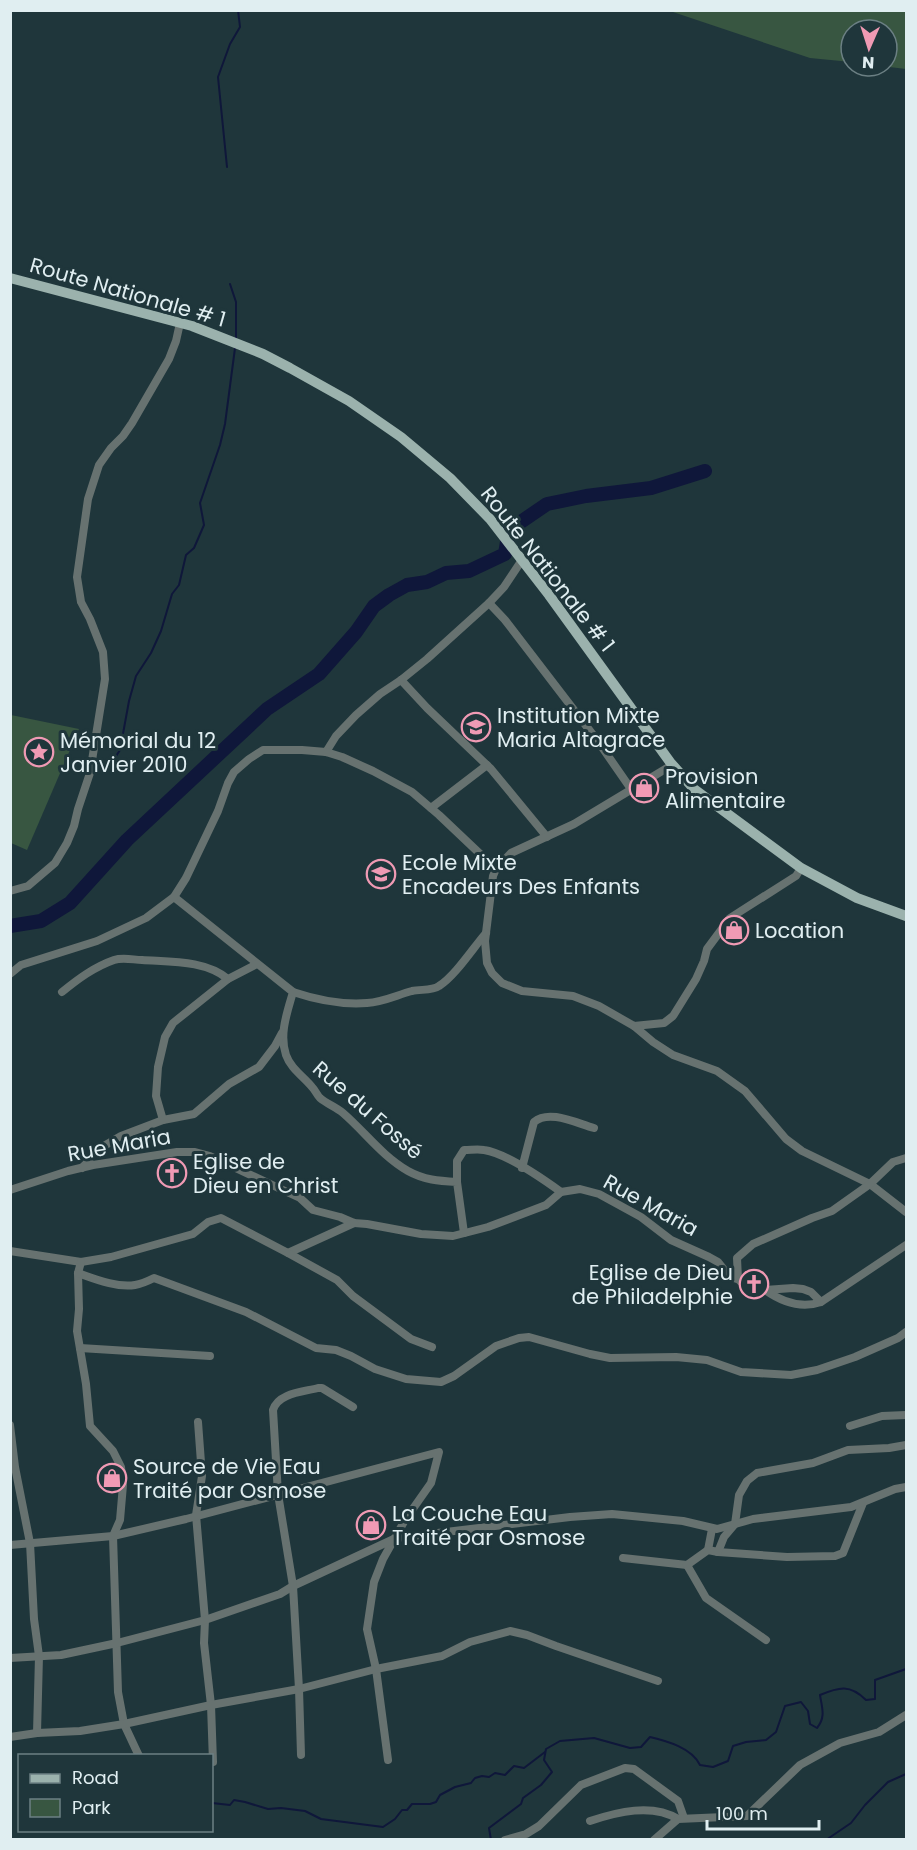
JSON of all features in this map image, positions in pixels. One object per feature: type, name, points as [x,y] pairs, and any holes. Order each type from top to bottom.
[{"type":"main road","name":"Route Nationale # 1","points":[[10,278],[180,323],[236,344],[290,368],[349,401],[393,431],[450,478],[490,519],[672,765],[700,794],[801,868],[864,901],[906,916]]},
{"type":"street","points":[[10,891],[28,886],[55,863],[74,826],[90,773],[105,679],[103,652],[81,602],[77,577],[88,499],[99,465],[132,423],[169,359],[180,323]]},
{"type":"street","points":[[326,752],[336,736],[356,715],[380,694],[401,680],[489,603],[504,588],[522,560]]},
{"type":"street","points":[[489,603],[505,620],[583,721],[631,789]]},
{"type":"street","points":[[401,680],[426,708],[487,765],[547,837]]},
{"type":"street","points":[[10,974],[21,965],[97,941],[146,918],[174,897],[195,859],[234,772],[263,750],[326,752],[342,757],[412,792],[496,869]]},
{"type":"street","points":[[431,808],[487,765]]},
{"type":"street","points":[[672,765],[574,824],[511,853],[496,869],[493,876],[486,933],[487,963],[492,973],[502,983],[522,991],[573,996],[599,1006],[634,1026],[653,1042],[674,1055],[717,1071],[745,1091],[786,1139],[802,1151],[870,1184],[906,1212]]},
{"type":"street","points":[[634,1026],[664,1023],[673,1016],[696,979],[707,949],[730,918],[796,876],[801,868]]},
{"type":"street","points":[[174,897],[293,992],[337,1003],[367,1003],[413,991],[436,988],[445,981],[486,933]]},
{"type":"street","points":[[62,992],[91,970],[117,959],[183,962],[221,973],[228,979]]},
{"type":"street","points":[[163,1120],[156,1096],[158,1067],[165,1037],[173,1023],[228,979],[257,964]]},
{"type":"street","name":"Rue du Fossé","points":[[293,992],[284,1024],[284,1043],[286,1056],[294,1070],[321,1098],[343,1113],[364,1136],[409,1172],[430,1180],[457,1182]]},
{"type":"street","points":[[82,1168],[97,1150],[121,1136],[163,1120],[194,1114],[229,1084],[259,1067],[276,1046],[284,1030]]},
{"type":"street","points":[[522,1168],[534,1122],[538,1118],[551,1117],[594,1128]]},
{"type":"street","points":[[464,1233],[457,1182],[457,1161],[464,1150],[482,1149],[498,1154],[561,1192]]},
{"type":"street","name":"Rue Maria","points":[[10,1190],[82,1168],[177,1152],[204,1153],[300,1198],[313,1210],[354,1223],[421,1234],[453,1236],[488,1227],[529,1212],[546,1205],[561,1192],[580,1189],[598,1194],[641,1217],[671,1240],[718,1262],[730,1277],[742,1283],[765,1290],[803,1289],[811,1292],[821,1302]]},
{"type":"street","points":[[738,1279],[737,1258],[753,1244],[832,1210],[870,1184],[893,1162],[906,1158]]},
{"type":"street","points":[[10,1251],[81,1262],[111,1257],[193,1234],[208,1222],[221,1218],[337,1280],[353,1296],[411,1339],[432,1347]]},
{"type":"street","points":[[288,1253],[354,1223]]},
{"type":"street","points":[[765,1290],[776,1298],[809,1306],[821,1302],[906,1245]]},
{"type":"street","points":[[81,1262],[78,1274],[77,1331],[90,1426],[113,1450],[122,1467],[120,1520],[113,1536],[118,1692],[124,1724],[139,1754]]},
{"type":"street","points":[[78,1274],[125,1286],[136,1285],[154,1278],[246,1312],[316,1348],[336,1350],[375,1369],[406,1379],[441,1382],[454,1377],[496,1346],[519,1338],[529,1337],[610,1358],[676,1357],[707,1360],[741,1372],[791,1375],[817,1370],[855,1357],[898,1338],[906,1332]]},
{"type":"street","points":[[80,1348],[210,1356]]},
{"type":"street","points":[[301,1755],[294,1586],[278,1494],[273,1410],[275,1404],[283,1397],[318,1388],[322,1388],[353,1407]]},
{"type":"street","points":[[850,1426],[882,1416],[906,1415]]},
{"type":"street","points":[[198,1422],[202,1476],[195,1515],[205,1620],[213,1754]]},
{"type":"street","points":[[10,1425],[15,1467],[30,1543],[34,1619],[39,1656],[37,1733]]},
{"type":"street","points":[[718,1552],[724,1537],[735,1524],[739,1495],[747,1481],[757,1473],[813,1463],[848,1450],[906,1445]]},
{"type":"street","points":[[10,1545],[113,1536],[439,1452],[431,1483],[405,1520],[383,1559],[372,1591],[367,1629],[376,1669],[388,1760]]},
{"type":"street","points":[[10,1658],[61,1655],[205,1620],[280,1594],[396,1538],[612,1514],[683,1521],[717,1529],[753,1519],[851,1507],[895,1489],[906,1487]]},
{"type":"street","points":[[708,1550],[787,1557],[835,1556],[843,1553],[863,1503]]},
{"type":"street","points":[[623,1558],[687,1565],[708,1550],[712,1528]]},
{"type":"street","points":[[687,1565],[706,1598],[766,1640]]},
{"type":"street","points":[[10,1737],[80,1731],[124,1724],[299,1689],[376,1669],[442,1656],[470,1642],[510,1631],[658,1681]]},
{"type":"street","points":[[590,1821],[614,1813],[636,1810],[670,1814],[681,1819],[747,1816],[800,1765],[840,1743],[879,1732],[906,1715]]},
{"type":"street","points":[[505,1839],[526,1834],[539,1826],[581,1785],[625,1768],[633,1769],[678,1801],[681,1819]]},
{"type":"street","points":[[654,1839],[681,1819]]},
{"type":"green space","points":[[670,11],[906,11],[906,69],[899,68],[899,18],[839,18],[839,61],[810,58]]},
{"type":"green space","points":[[11,715],[79,729],[27,850],[11,843]]},
{"type":"waterway","points":[[227,167],[218,77],[230,44],[240,27],[238,10]]},
{"type":"waterway","points":[[230,284],[236,302],[236,339]]},
{"type":"waterway","points":[[105,773],[120,750],[136,676],[151,653],[161,631],[172,594],[179,585],[186,555],[194,548],[204,525],[200,503],[225,424],[235,348]]},
{"type":"waterway","points":[[10,926],[41,921],[70,903],[127,840],[267,709],[319,674],[356,632],[374,606],[389,595],[407,585],[427,582],[446,573],[469,571],[505,554],[509,530],[547,504],[586,496],[651,488],[705,471]]},
{"type":"waterway","points":[[491,1840],[489,1828],[521,1804],[523,1798],[541,1785],[552,1772],[544,1760],[546,1749],[560,1741],[594,1738],[630,1748],[641,1747],[650,1737],[678,1746],[691,1754],[700,1765],[713,1767],[728,1761],[733,1746],[766,1740],[776,1732],[785,1706],[801,1702],[808,1711],[810,1724],[817,1728],[822,1716],[820,1695],[844,1688],[855,1691],[866,1700],[875,1699],[875,1680],[906,1669]]},
{"type":"waterway","points":[[213,1803],[230,1805],[234,1800],[268,1809],[305,1811],[321,1819],[383,1827],[412,1804],[430,1804],[436,1802],[440,1795],[455,1787],[471,1783],[475,1778],[489,1777],[495,1773],[505,1775],[514,1766],[524,1768],[545,1752]]},
{"type":"waterway","points":[[826,1840],[851,1823],[888,1782],[906,1774]]},
{"type":"place","name":"Institution Mixte Maria Altagrace","points":[[476,727]]},
{"type":"place","name":"Mémorial du 12 Janvier 2010","points":[[39,752]]},
{"type":"place","name":"Provision Alimentaire","points":[[644,788]]},
{"type":"place","name":"Ecole Mixte Encadeurs Des Enfants","points":[[381,874]]},
{"type":"place","name":"Location","points":[[734,930]]},
{"type":"place","name":"Eglise de Dieu en Christ","points":[[172,1173]]},
{"type":"place","name":"Eglise de Dieu de Philadelphie","points":[[754,1284]]},
{"type":"place","name":"Source de Vie Eau Traité par Osmose","points":[[112,1478]]},
{"type":"place","name":"La Couche Eau Traité par Osmose","points":[[371,1525]]}]
